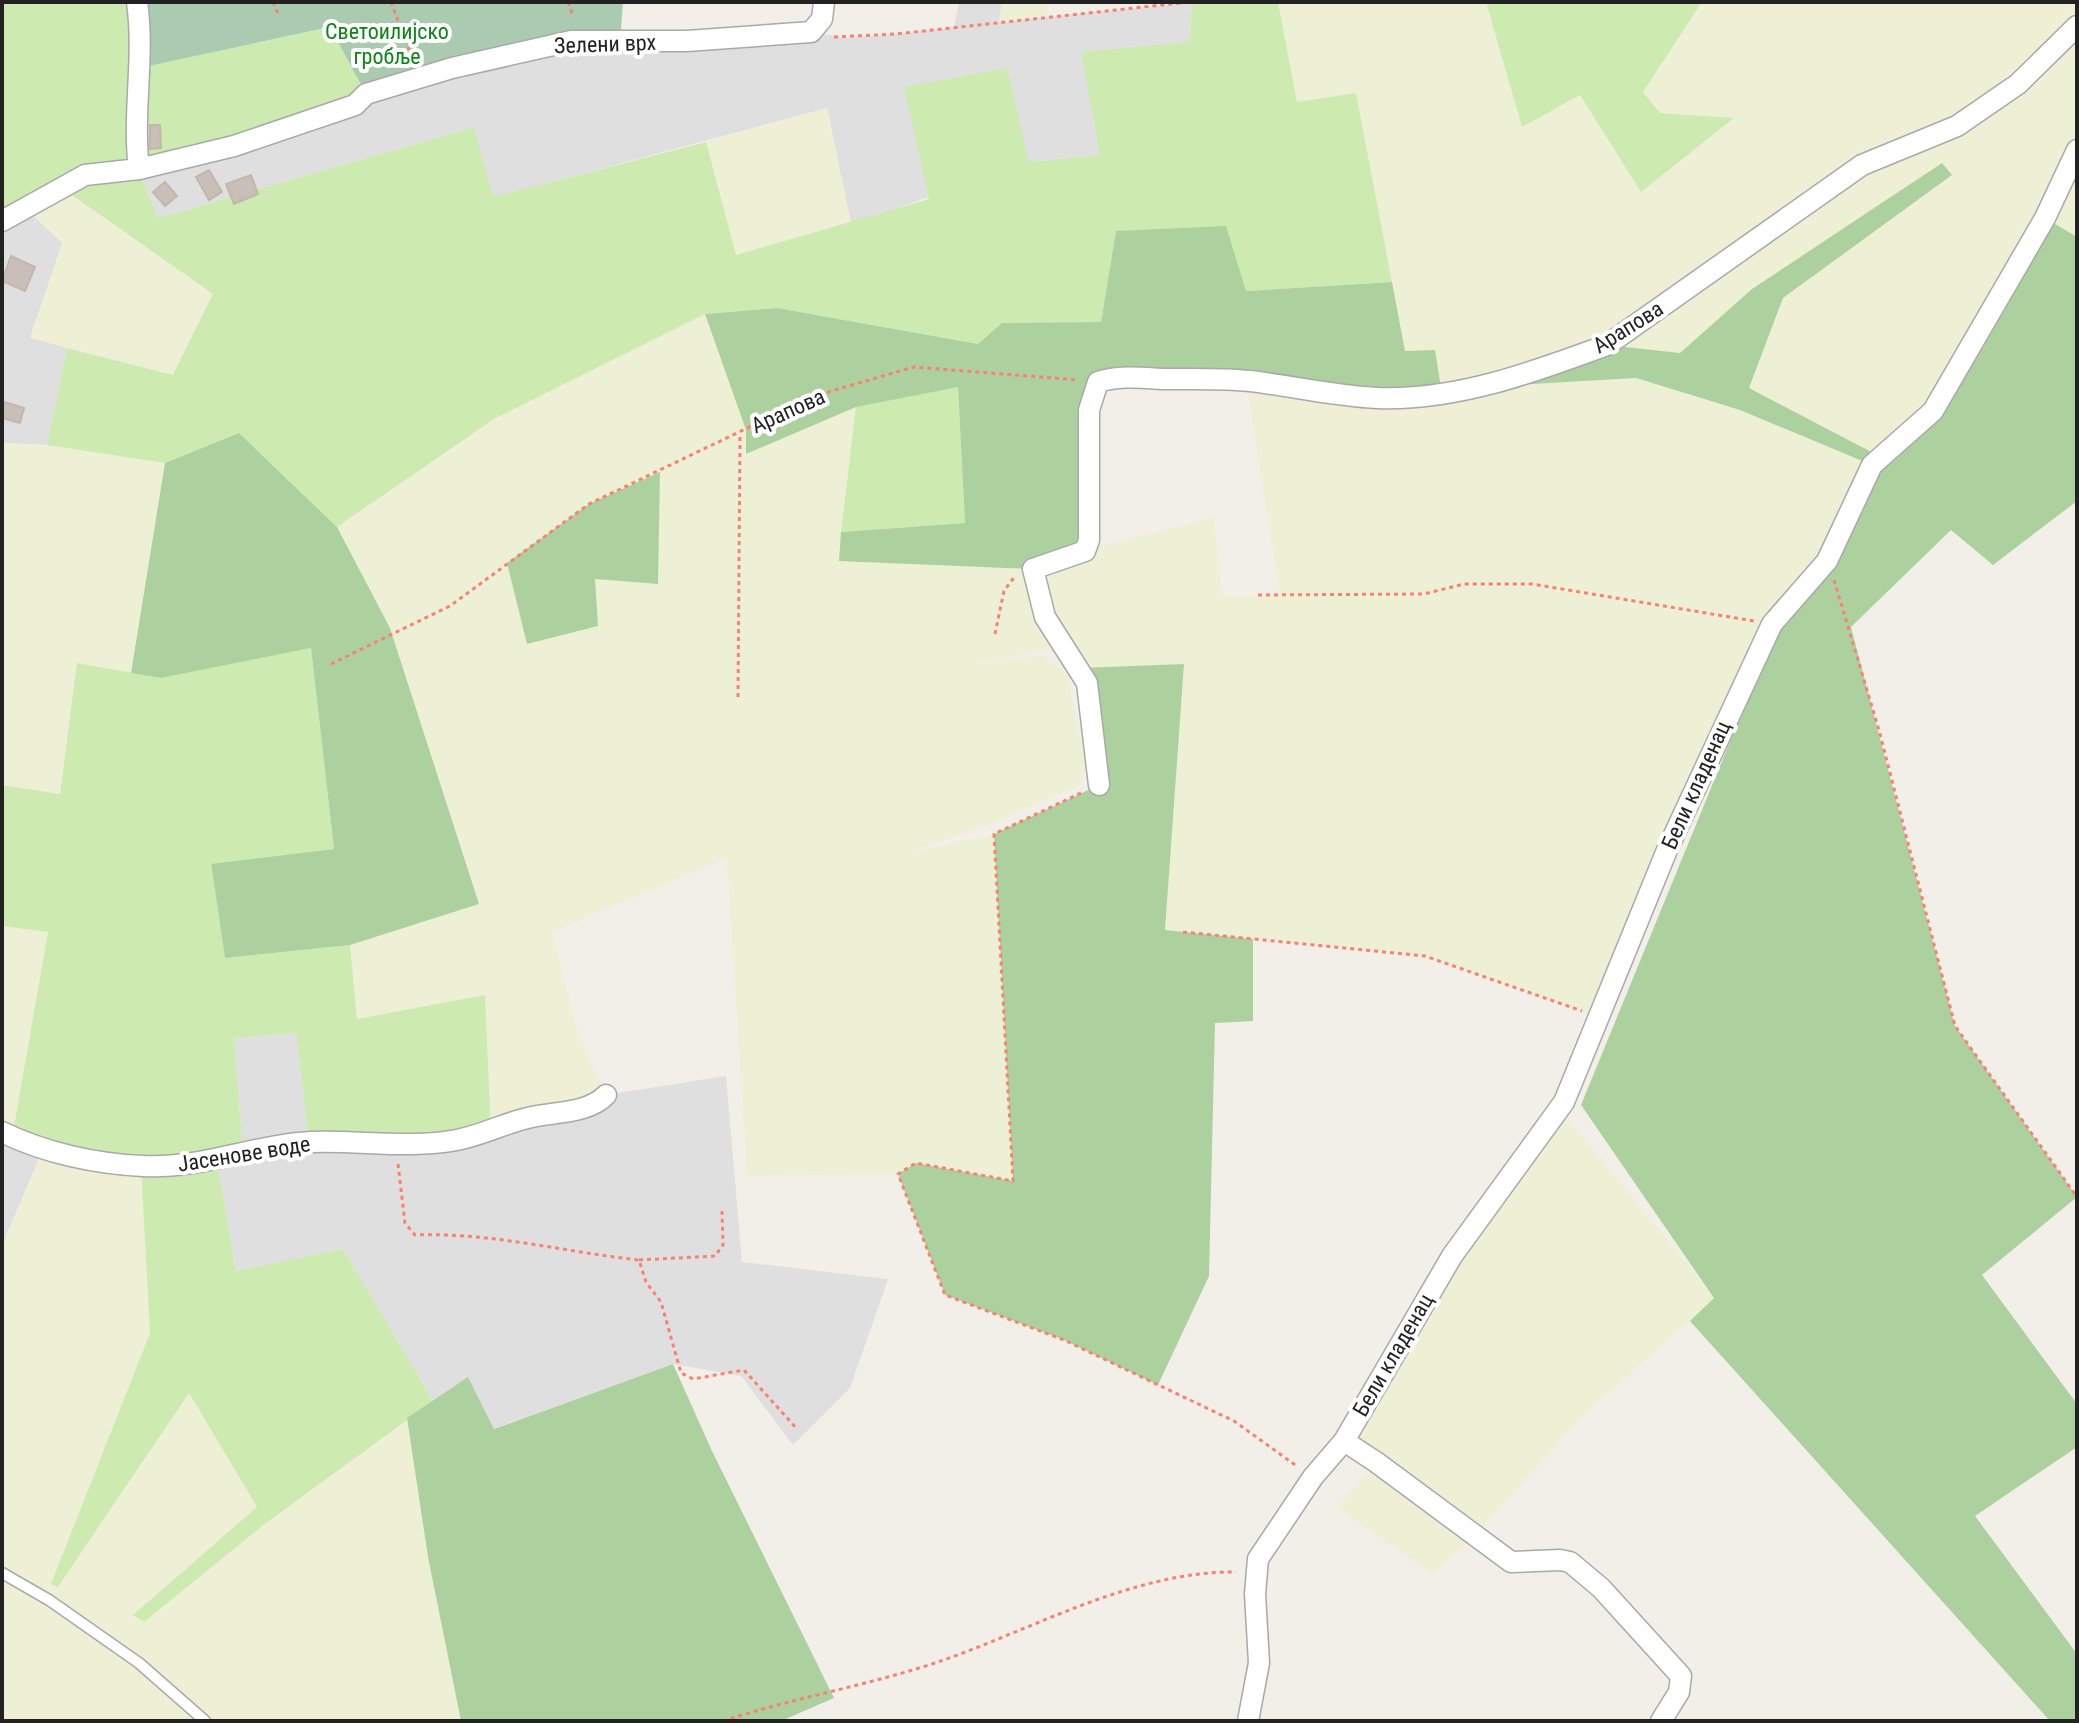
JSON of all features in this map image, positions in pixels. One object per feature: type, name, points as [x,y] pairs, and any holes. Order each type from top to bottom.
[{"type":"street","points":[[137,2],[142,42],[134,131],[139,169]]},
{"type":"street","points":[[811,32],[822,19],[824,2]]},
{"type":"street","name":"Арапова","points":[[1098,382],[1124,378],[1246,381],[1349,395],[1413,397],[1491,384],[1607,345],[1862,165],[1957,126],[2018,84],[2077,26]]},
{"type":"street","name":"Зелени врх","points":[[2,221],[85,175],[139,169],[234,146],[355,105],[366,94],[524,49],[571,41],[687,41],[811,32]]},
{"type":"street","name":"Бели кладенац","points":[[1248,1721],[1259,1663],[1255,1573],[1270,1537],[1313,1477],[1344,1441],[1452,1256],[1564,1102],[1667,850],[1772,624],[1827,561],[1872,465],[1933,411],[2045,218],[2077,150]]},
{"type":"street","points":[[1098,382],[1089,410],[1089,540],[1085,551],[1033,569],[1045,617],[1087,683],[1099,785]]},
{"type":"street","name":"Јасенове воде","points":[[2,1132],[43,1149],[141,1166],[217,1161],[309,1142],[434,1143],[491,1133],[527,1118],[597,1105],[606,1095]]},
{"type":"street","name":"Бели кладенац","points":[[1344,1441],[1511,1562],[1560,1560],[1583,1571],[1681,1676],[1679,1692],[1661,1721]]},
{"type":"lane","points":[[2,1573],[49,1600],[139,1663],[205,1721]]},
{"type":"path","points":[[273,2],[279,16]]},
{"type":"path","points":[[391,2],[409,50]]},
{"type":"path","points":[[568,2],[573,16]]},
{"type":"path","points":[[811,32],[847,38],[1189,2]]},
{"type":"path","name":"Арапова","points":[[738,697],[740,433],[814,396],[914,367],[1098,382]]},
{"type":"path","points":[[331,664],[450,606],[589,504],[740,433]]},
{"type":"path","points":[[1827,561],[1851,627],[1955,1026],[2077,1197]]},
{"type":"path","points":[[995,634],[1004,591],[1021,572],[1033,569]]},
{"type":"path","points":[[1258,595],[1424,594],[1464,584],[1532,584],[1772,624]]},
{"type":"path","points":[[1099,785],[994,834],[1013,1181],[916,1163],[898,1174],[945,1295],[1064,1340],[1234,1421],[1313,1477]]},
{"type":"path","points":[[1183,932],[1425,956],[1600,1017]]},
{"type":"path","points":[[395,1145],[405,1223],[415,1235],[468,1233],[566,1252],[639,1260],[715,1256],[723,1245],[722,1211]]},
{"type":"path","points":[[639,1260],[646,1282],[661,1302],[681,1373],[693,1379],[744,1370],[797,1429]]},
{"type":"path","points":[[723,1721],[932,1664],[1056,1614],[1118,1594],[1210,1573],[1255,1573]]},
{"type":"shaded area","points":[[959,2],[1002,2],[1000,22],[1192,2],[1189,42],[1101,155],[1029,162],[851,224],[827,108],[492,198],[474,127],[158,218],[139,169],[524,49],[811,32],[847,38],[896,34],[954,27]]},
{"type":"shaded area","points":[[25,208],[63,243],[30,337],[67,348],[47,445],[2,443],[2,221]]},
{"type":"shaded area","points":[[296,1033],[309,1142],[726,1076],[742,1262],[888,1279],[850,1388],[793,1445],[741,1376],[673,1364],[493,1429],[468,1378],[433,1401],[343,1249],[236,1272],[217,1161],[243,1155],[234,1038]]},
{"type":"shaded area","points":[[2,1132],[43,1149],[2,1246]]},
{"type":"green space","points":[[2,2],[133,2],[144,67],[331,27],[366,94],[139,170],[158,218],[474,127],[493,197],[706,142],[736,255],[929,199],[904,87],[1007,68],[1029,162],[1100,155],[1081,52],[1189,42],[1192,2],[1278,2],[1297,102],[1356,93],[1392,282],[1246,291],[1116,231],[1101,322],[1002,323],[978,344],[777,308],[705,314],[494,419],[337,527],[239,433],[165,463],[47,445],[67,348],[173,375],[213,294],[62,188],[2,221]]},
{"type":"green space","name":"Светоилијско гробље","points":[[133,2],[623,2],[620,42],[571,41],[366,94],[330,27],[144,67]]},
{"type":"green space","points":[[1002,2],[1050,2],[1047,15],[999,22]]},
{"type":"green space","points":[[1278,2],[1486,2],[1522,127],[1580,95],[1641,192],[1732,118],[1660,113],[1643,92],[1702,2],[2077,2],[2077,237],[2046,218],[1933,411],[1881,457],[1749,388],[1783,298],[1952,176],[1942,163],[1753,289],[1680,353],[1607,345],[1515,385],[1636,378],[1740,410],[1872,465],[1827,561],[1772,624],[1600,1017],[1425,956],[1165,930],[1184,664],[1079,668],[1061,647],[973,664],[1042,655],[1067,674],[1087,768],[1080,785],[990,824],[905,854],[994,834],[1013,1181],[916,1163],[898,1174],[747,1176],[727,858],[552,932],[577,1030],[606,1095],[491,1133],[357,1019],[350,945],[479,904],[390,628],[337,527],[494,419],[705,314],[746,430],[746,454],[856,406],[840,561],[1085,551],[1214,517],[1222,595],[1280,595],[1246,381],[1405,352],[1356,93],[1297,102]],"holes":[[[660,472],[658,584],[594,579],[589,504]]]},
{"type":"green space","points":[[1486,2],[1702,2],[1643,92],[1660,113],[1734,118],[1641,192],[1580,95],[1522,127]]},
{"type":"green space","points":[[827,108],[851,224],[736,255],[706,142]]},
{"type":"green space","points":[[1942,163],[1952,175],[1783,298],[1749,388],[1881,457],[1933,411],[2045,218],[2077,237],[2077,501],[1993,565],[1951,530],[1851,627],[1955,1026],[2077,1197],[1982,1275],[2077,1404],[2077,1447],[1975,1516],[2077,1654],[2077,1721],[2050,1721],[1690,1321],[1714,1298],[1581,1105],[1775,632],[1872,465],[1740,410],[1636,378],[1515,385],[1442,394],[1607,345],[1680,353],[1752,289]]},
{"type":"green space","points":[[62,188],[214,294],[173,375],[30,338],[62,243],[25,208]]},
{"type":"green space","points":[[1226,226],[1246,291],[1392,282],[1405,351],[1435,350],[1442,394],[1099,382],[1089,540],[1033,569],[839,561],[841,532],[965,523],[958,387],[856,407],[746,454],[746,430],[705,314],[777,308],[978,344],[1002,323],[1101,322],[1116,231]]},
{"type":"green space","points":[[958,386],[965,523],[841,532],[856,406]]},
{"type":"green space","points":[[239,433],[337,527],[390,628],[479,904],[350,945],[225,958],[211,864],[334,849],[311,648],[161,678],[131,673],[165,463]]},
{"type":"green space","points":[[2,443],[47,445],[165,463],[131,673],[77,664],[60,795],[2,785]]},
{"type":"green space","points":[[660,472],[658,584],[595,579],[598,626],[527,644],[507,563],[589,504]]},
{"type":"green space","points":[[311,648],[334,849],[211,865],[225,958],[350,945],[357,1019],[485,995],[491,1133],[309,1142],[296,1033],[234,1038],[243,1155],[217,1161],[236,1271],[343,1249],[433,1401],[266,1523],[144,1622],[133,1615],[257,1507],[189,1393],[58,1587],[51,1584],[150,1333],[141,1167],[12,1138],[48,932],[2,926],[2,785],[60,794],[77,663],[161,678]]},
{"type":"green space","points":[[1184,664],[1165,930],[1253,939],[1253,1021],[1215,1023],[1209,1276],[1158,1385],[1064,1340],[945,1295],[898,1174],[916,1163],[1013,1181],[994,834],[1099,785],[1079,668]]},
{"type":"green space","points":[[2,926],[48,931],[12,1138],[2,1132]]},
{"type":"green space","points":[[1564,1113],[1715,1298],[1585,1414],[1478,1532],[1434,1575],[1337,1508],[1376,1462],[1349,1444],[1468,1246]]},
{"type":"green space","points":[[43,1149],[141,1166],[150,1333],[52,1584],[59,1587],[189,1392],[257,1507],[133,1615],[144,1622],[266,1523],[407,1418],[428,1557],[461,1721],[2,1721],[2,1246]]},
{"type":"green space","points":[[673,1364],[712,1451],[834,1698],[781,1721],[461,1721],[428,1557],[407,1418],[468,1377],[494,1429]]},
{"type":"building","points":[[150,125],[160,125],[161,148],[150,149]]},
{"type":"building","points":[[209,170],[222,192],[209,200],[196,177]]},
{"type":"building","points":[[251,175],[258,194],[234,204],[226,184]]},
{"type":"building","points":[[165,182],[177,196],[165,206],[153,192]]},
{"type":"building","points":[[11,256],[35,267],[25,291],[2,281]]},
{"type":"building","points":[[4,402],[24,408],[20,423],[2,418]]}]
